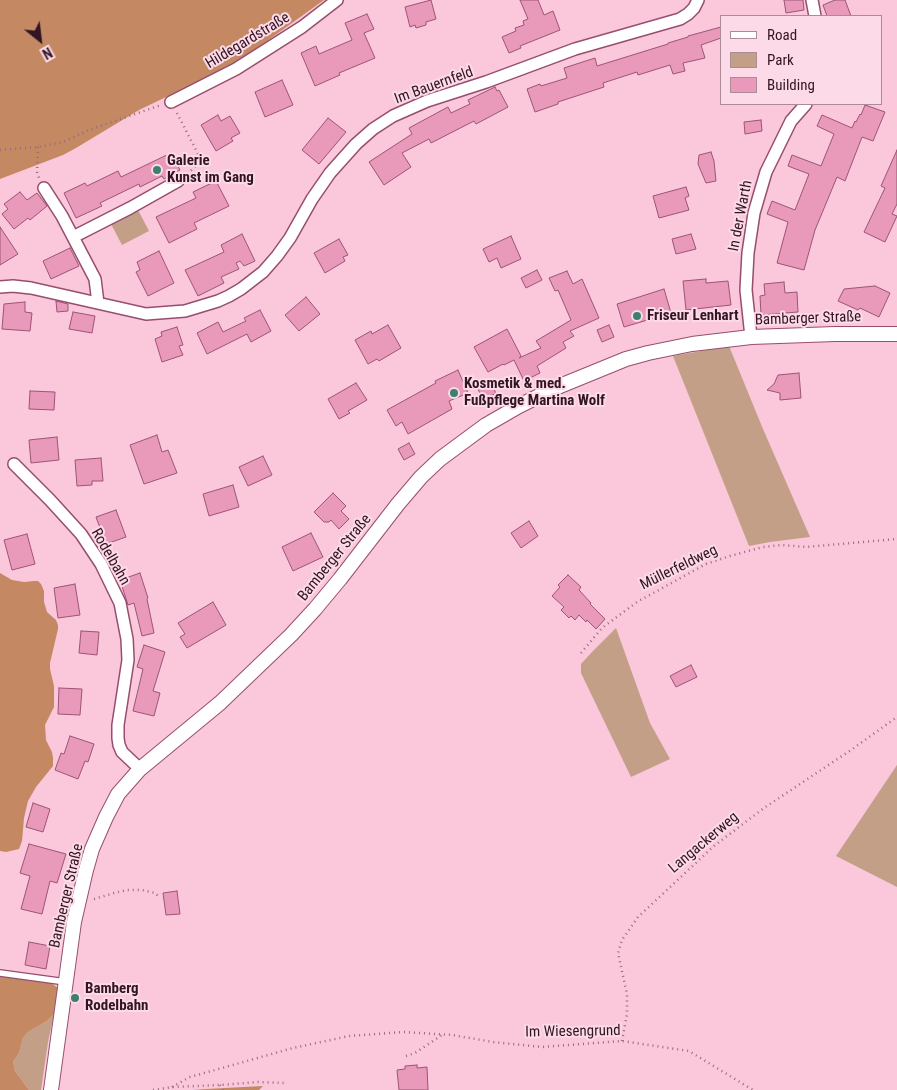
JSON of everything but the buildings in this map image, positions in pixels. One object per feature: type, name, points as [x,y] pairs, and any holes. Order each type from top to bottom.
[{"type":"street","name":"Hildegardstraße","points":[[171,102],[236,69],[302,27],[337,0]]},
{"type":"street","name":"Im Bauernfeld","points":[[0,287],[31,288],[146,314],[185,311],[229,296],[263,272],[290,238],[312,199],[330,173],[356,144],[373,129],[393,116],[427,101],[486,82],[575,49],[680,19],[694,8],[698,0]]},
{"type":"street","points":[[812,0],[815,15]]},
{"type":"street","name":"In der Warth","points":[[751,337],[746,290],[748,253],[754,213],[766,172],[792,121],[803,106]]},
{"type":"street","points":[[73,237],[178,181]]},
{"type":"street","points":[[44,188],[62,216],[95,279],[98,302]]},
{"type":"street","name":"Bamberger Straße","points":[[51,1090],[78,904],[92,849],[118,794],[140,770],[220,703],[291,635],[327,594],[421,477],[452,449],[486,425],[555,388],[648,353],[692,344],[751,337],[897,334]]},
{"type":"street","name":"Rodelbahn","points":[[14,464],[80,534],[101,564],[120,604],[127,639],[128,660],[118,725],[118,738],[122,752],[140,770]]},
{"type":"lane","points":[[0,973],[66,982]]},
{"type":"path","points":[[0,150],[38,148],[63,142],[89,130],[171,102],[199,156],[199,162],[178,181]]},
{"type":"path","points":[[38,148],[37,172],[44,188]]},
{"type":"path","name":"Müllerfeldweg","points":[[581,653],[602,628],[637,602],[706,564],[763,546],[806,547],[897,539]]},
{"type":"path","name":"Langackerweg","points":[[622,1041],[627,1014],[627,994],[618,954],[622,940],[638,917],[714,846],[764,808],[897,717]]},
{"type":"path","points":[[78,904],[127,890],[142,890],[154,893],[159,897]]},
{"type":"path","name":"Im Wiesengrund","points":[[172,1086],[218,1069],[293,1048],[349,1036],[403,1032],[443,1034],[542,1047],[622,1041],[689,1051],[753,1090]]},
{"type":"path","points":[[406,1056],[415,1053],[443,1034]]},
{"type":"path","name":"Im Wiesengrund","points":[[153,1090],[172,1086],[258,1082],[286,1084]]},
{"type":"path","points":[[220,1085],[222,1090]]},
{"type":"green space","points":[[138,210],[149,231],[122,245],[111,224]]},
{"type":"green space","points":[[729,346],[810,537],[749,546],[673,356]]},
{"type":"green space","points":[[616,628],[650,723],[670,759],[631,777],[581,673],[581,664]]},
{"type":"green space","points":[[897,765],[897,887],[836,856]]},
{"type":"green space","points":[[54,1014],[41,1090],[29,1090],[15,1071],[13,1062],[19,1053],[23,1038],[28,1032],[47,1021]]},
{"type":"shaded area","points":[[0,0],[324,0],[235,64],[139,110],[63,155],[0,179]]},
{"type":"shaded area","points":[[0,573],[12,580],[24,582],[38,581],[44,591],[44,602],[47,612],[56,620],[58,625],[50,663],[54,686],[54,707],[45,725],[46,740],[52,752],[53,766],[36,787],[28,801],[19,849],[6,852],[0,851]]},
{"type":"shaded area","points":[[0,976],[51,983],[58,988],[54,1014],[47,1021],[28,1032],[23,1038],[19,1053],[13,1062],[15,1071],[29,1090],[0,1090]]},
{"type":"shaded area","points":[[263,1086],[259,1090],[192,1090],[206,1089]]},
{"type":"place","name":"Galerie Kunst im Gang","points":[[157,170]]},
{"type":"place","name":"Friseur Lenhart","points":[[637,316]]},
{"type":"place","name":"Kosmetik & med. Fußpflege Martina Wolf","points":[[454,393]]},
{"type":"place","name":"Bamberg Rodelbahn","points":[[75,998]]}]
